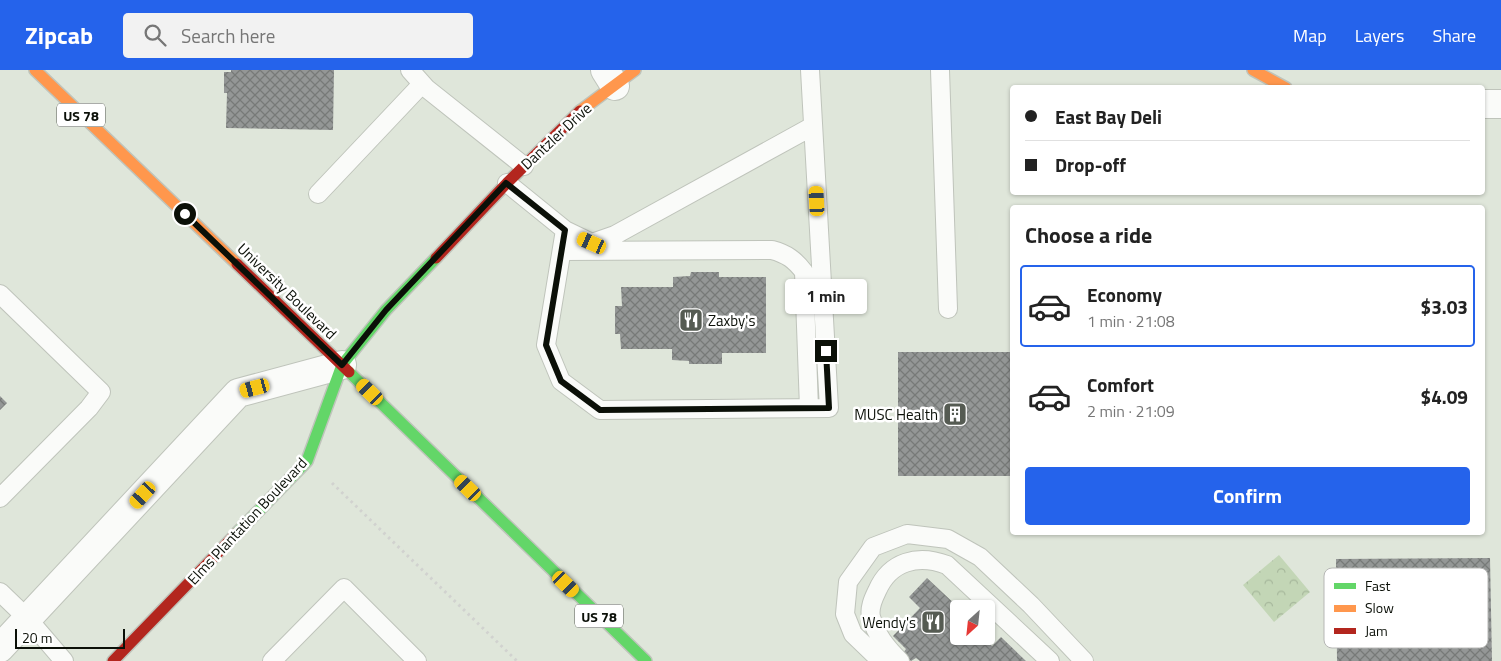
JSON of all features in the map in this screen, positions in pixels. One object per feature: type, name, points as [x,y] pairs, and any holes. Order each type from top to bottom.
[{"type":"main road","name":"University Boulevard","points":[[34,70],[342,365],[646,661]]},
{"type":"main road","points":[[1253,70],[1280,85]]},
{"type":"main road","name":"Dantzler Drive","points":[[342,365],[386,310],[506,183],[576,114],[619,75]]},
{"type":"main road","name":"Elms Plantation Boulevard","points":[[113,661],[307,461],[342,365]]},
{"type":"street","points":[[1485,104],[1501,104]]},
{"type":"street","points":[[0,648],[238,393],[342,365]]},
{"type":"lane","points":[[410,70],[422,84],[524,166]]},
{"type":"lane","points":[[565,230],[546,345],[561,381],[600,410],[829,408],[810,70]]},
{"type":"lane","points":[[940,70],[948,309]]},
{"type":"lane","points":[[318,194],[422,84]]},
{"type":"lane","points":[[506,183],[565,230],[592,243],[615,235],[813,126]]},
{"type":"lane","points":[[562,251],[772,250],[786,254],[804,272],[809,408]]},
{"type":"lane","points":[[0,294],[101,392],[89,408],[0,498]]},
{"type":"lane","points":[[881,661],[853,634],[845,614],[848,582],[874,547],[907,534],[948,539],[980,557],[1031,605],[1084,661]]},
{"type":"lane","points":[[900,661],[878,635],[871,615],[872,602],[880,582],[889,572],[918,559],[936,561],[947,565],[1050,661]]},
{"type":"lane","points":[[272,661],[344,588],[417,661]]},
{"type":"lane","points":[[0,592],[28,619],[64,661]]},
{"type":"path","points":[[329,481],[517,661]]},
{"type":"green space","points":[[1279,555],[1310,592],[1274,622],[1243,585]]},
{"type":"building","points":[[231,70],[334,70],[333,130],[226,128],[227,93],[224,93],[224,72],[231,72]]},
{"type":"building","name":"Zaxby's","points":[[691,272],[719,272],[719,277],[766,277],[766,353],[722,353],[722,364],[689,364],[689,361],[672,360],[672,349],[621,349],[620,334],[615,334],[615,306],[622,306],[621,287],[673,287],[673,277],[690,276]]},
{"type":"building","name":"MUSC Health","points":[[898,352],[1010,352],[1010,476],[898,476]]},
{"type":"building","points":[[0,396],[7,403],[0,410]]},
{"type":"building","points":[[1490,558],[1492,661],[1337,661],[1337,648],[1488,648],[1488,568],[1336,568],[1336,559]]},
{"type":"building","name":"Wendy's","points":[[927,578],[950,600],[950,645],[992,646],[1001,637],[1026,661],[920,661],[916,658],[911,661],[903,653],[906,649],[893,636],[920,608],[909,597]]},
{"type":"traffic: fast","points":[[237,533],[307,461],[342,365],[386,310],[436,258]]},
{"type":"traffic: fast","points":[[349,372],[646,661]]},
{"type":"traffic: slow","points":[[35,70],[237,264]]},
{"type":"traffic: slow","points":[[580,111],[635,70]]},
{"type":"traffic: slow","points":[[1253,70],[1280,85]]},
{"type":"traffic: jam","points":[[436,258],[507,183],[580,111]]},
{"type":"traffic: jam","points":[[237,264],[349,372]]},
{"type":"traffic: jam","points":[[113,661],[237,533]]},
{"type":"place","name":"Zaxby's","points":[[691,320]]},
{"type":"place","name":"MUSC Health","points":[[955,414]]},
{"type":"place","name":"Wendy's","points":[[933,622]]},
{"type":"route","points":[[185,214],[342,365],[386,310],[506,183],[565,230],[546,345],[561,381],[600,410],[829,408],[826,351]]}]
